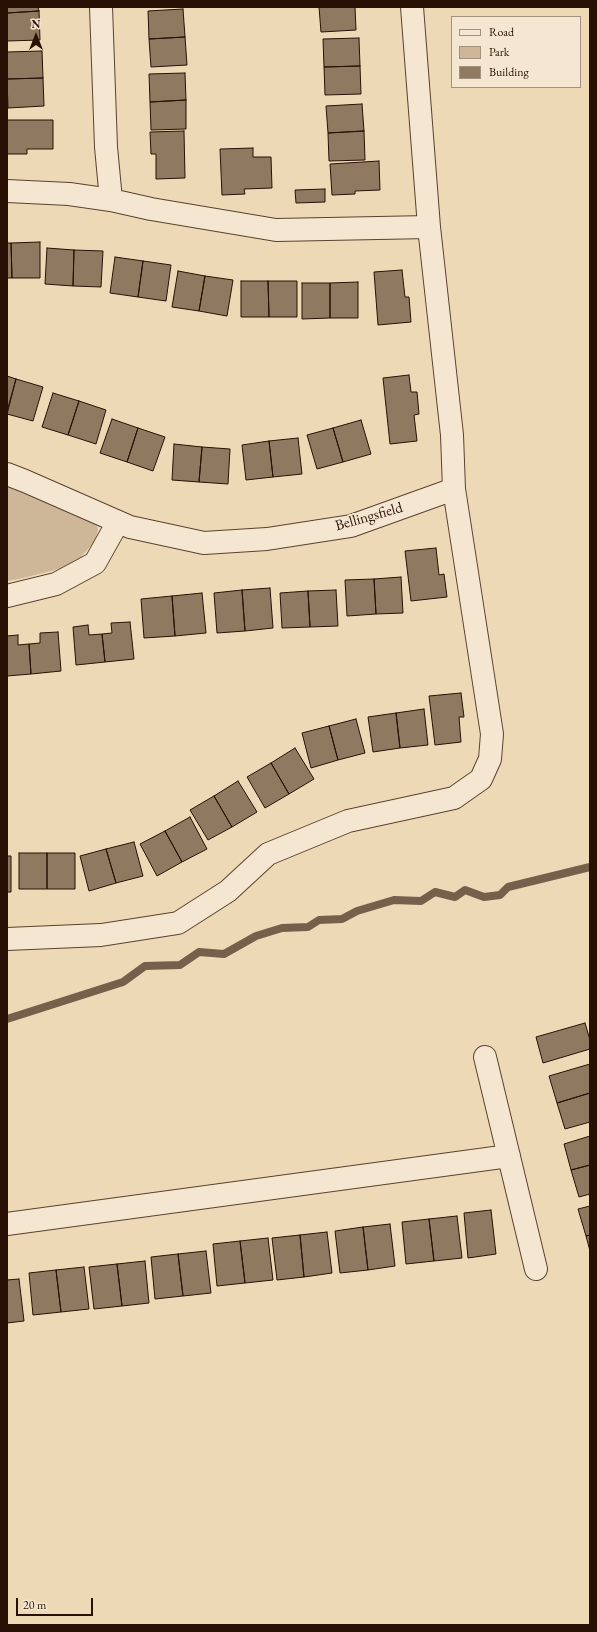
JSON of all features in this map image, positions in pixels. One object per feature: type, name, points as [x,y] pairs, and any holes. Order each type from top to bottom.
[{"type":"street","points":[[101,7],[106,147],[111,200]]},
{"type":"street","points":[[7,939],[101,935],[178,923],[228,891],[268,854],[348,821],[454,798],[481,779],[490,759],[492,734],[454,489],[452,435],[429,227],[412,7]]},
{"type":"street","points":[[7,191],[69,194],[111,200],[151,209],[276,230],[429,227]]},
{"type":"street","name":"Bellingsfield","points":[[7,474],[25,480],[130,527],[204,543],[267,539],[351,526],[454,489]]},
{"type":"street","points":[[7,596],[56,584],[95,563],[118,522]]},
{"type":"street","points":[[485,1057],[536,1269]]},
{"type":"street","points":[[7,1224],[509,1156]]},
{"type":"green space","points":[[7,482],[96,519],[98,531],[94,542],[81,557],[59,569],[7,581]]},
{"type":"building","points":[[7,7],[38,7],[39,11],[7,13]]},
{"type":"building","points":[[319,7],[355,7],[356,30],[321,32]]},
{"type":"building","points":[[183,9],[185,37],[149,39],[148,11]]},
{"type":"building","points":[[39,11],[40,40],[7,41],[7,13]]},
{"type":"building","points":[[185,37],[187,65],[151,67],[149,39]]},
{"type":"building","points":[[359,38],[360,66],[324,67],[323,39]]},
{"type":"building","points":[[42,51],[43,78],[7,79],[7,52]]},
{"type":"building","points":[[360,66],[361,94],[325,95],[324,67]]},
{"type":"building","points":[[185,73],[186,100],[150,102],[149,74]]},
{"type":"building","points":[[43,78],[44,106],[8,108],[7,79]]},
{"type":"building","points":[[186,100],[186,129],[151,130],[150,102]]},
{"type":"building","points":[[362,104],[364,131],[328,133],[326,106]]},
{"type":"building","points":[[7,120],[53,120],[53,149],[27,149],[27,154],[7,154]]},
{"type":"building","points":[[184,131],[185,178],[156,179],[156,154],[151,154],[150,132]]},
{"type":"building","points":[[364,131],[365,160],[329,161],[328,133]]},
{"type":"building","points":[[253,148],[253,157],[271,157],[272,188],[244,189],[245,194],[222,195],[220,149]]},
{"type":"building","points":[[379,161],[380,190],[355,191],[355,194],[332,195],[330,164]]},
{"type":"building","points":[[325,189],[325,202],[296,203],[295,190]]},
{"type":"building","points":[[40,242],[40,278],[12,278],[11,243]]},
{"type":"building","points":[[7,243],[11,243],[12,278],[7,278]]},
{"type":"building","points":[[47,248],[74,250],[73,286],[45,284]]},
{"type":"building","points":[[74,250],[103,251],[101,287],[73,286]]},
{"type":"building","points":[[115,257],[143,261],[138,297],[110,293]]},
{"type":"building","points":[[143,261],[171,265],[166,301],[138,297]]},
{"type":"building","points":[[402,270],[405,297],[409,297],[411,322],[378,325],[374,272]]},
{"type":"building","points":[[178,271],[205,276],[199,311],[172,307]]},
{"type":"building","points":[[205,276],[233,280],[227,316],[199,311]]},
{"type":"building","points":[[241,281],[268,281],[269,317],[241,317]]},
{"type":"building","points":[[268,281],[297,281],[297,317],[269,317]]},
{"type":"building","points":[[358,282],[358,318],[330,318],[330,283]]},
{"type":"building","points":[[302,283],[330,283],[330,318],[302,319]]},
{"type":"building","points":[[409,375],[411,392],[417,392],[419,414],[414,415],[417,441],[390,444],[383,378]]},
{"type":"building","points":[[7,376],[16,379],[7,411]]},
{"type":"building","points":[[16,379],[43,387],[33,421],[7,414]]},
{"type":"building","points":[[53,393],[79,401],[68,435],[42,427]]},
{"type":"building","points":[[79,401],[106,410],[96,444],[68,435]]},
{"type":"building","points":[[112,419],[138,428],[127,462],[100,453]]},
{"type":"building","points":[[361,420],[371,454],[343,462],[333,428]]},
{"type":"building","points":[[138,428],[165,437],[153,471],[127,462]]},
{"type":"building","points":[[333,428],[343,462],[317,469],[307,435]]},
{"type":"building","points":[[298,438],[302,474],[273,477],[269,441]]},
{"type":"building","points":[[269,441],[273,477],[246,480],[242,445]]},
{"type":"building","points":[[174,444],[202,447],[199,482],[172,480]]},
{"type":"building","points":[[202,447],[230,449],[228,484],[199,482]]},
{"type":"building","points":[[436,548],[439,575],[444,574],[447,597],[411,601],[405,551]]},
{"type":"building","points":[[401,577],[403,613],[376,614],[374,579]]},
{"type":"building","points":[[374,579],[376,614],[347,616],[345,580]]},
{"type":"building","points":[[270,588],[273,628],[245,631],[242,590]]},
{"type":"building","points":[[242,590],[245,631],[217,633],[214,593]]},
{"type":"building","points":[[336,590],[338,626],[310,627],[308,591]]},
{"type":"building","points":[[308,591],[310,627],[282,628],[280,593]]},
{"type":"building","points":[[202,593],[206,633],[175,636],[172,596]]},
{"type":"building","points":[[172,596],[175,636],[144,638],[141,599]]},
{"type":"building","points":[[130,622],[134,659],[105,662],[102,634],[112,633],[111,623]]},
{"type":"building","points":[[88,625],[89,635],[102,634],[105,662],[76,665],[73,627]]},
{"type":"building","points":[[58,632],[61,671],[31,674],[29,644],[40,643],[40,633]]},
{"type":"building","points":[[18,635],[18,645],[29,644],[31,674],[7,676],[7,636]]},
{"type":"building","points":[[461,693],[464,717],[459,717],[461,742],[435,745],[429,696]]},
{"type":"building","points":[[424,709],[428,745],[400,748],[396,713]]},
{"type":"building","points":[[396,713],[400,748],[373,752],[368,717]]},
{"type":"building","points":[[356,719],[365,753],[338,760],[329,726]]},
{"type":"building","points":[[329,726],[338,760],[311,768],[302,733]]},
{"type":"building","points":[[295,748],[314,779],[289,794],[271,763]]},
{"type":"building","points":[[271,763],[289,794],[265,808],[247,777]]},
{"type":"building","points":[[238,781],[257,812],[232,827],[214,796]]},
{"type":"building","points":[[214,796],[232,827],[208,840],[190,810]]},
{"type":"building","points":[[190,817],[207,849],[182,862],[165,831]]},
{"type":"building","points":[[165,831],[182,862],[157,876],[140,844]]},
{"type":"building","points":[[134,842],[143,876],[116,883],[106,849]]},
{"type":"building","points":[[106,849],[116,883],[89,891],[80,856]]},
{"type":"building","points":[[19,853],[47,853],[47,889],[19,889]]},
{"type":"building","points":[[47,853],[75,853],[75,889],[47,889]]},
{"type":"building","points":[[7,856],[11,856],[11,892],[7,892]]},
{"type":"building","points":[[585,1023],[590,1040],[590,1049],[543,1063],[536,1037]]},
{"type":"building","points":[[590,1064],[590,1093],[557,1103],[549,1076]]},
{"type":"building","points":[[590,1093],[590,1122],[565,1129],[557,1103]]},
{"type":"building","points":[[590,1136],[590,1165],[571,1170],[564,1144]]},
{"type":"building","points":[[590,1165],[590,1194],[579,1197],[571,1170]]},
{"type":"building","points":[[590,1206],[590,1235],[586,1236],[578,1209]]},
{"type":"building","points":[[491,1210],[496,1254],[468,1258],[464,1213]]},
{"type":"building","points":[[457,1216],[462,1258],[434,1261],[429,1219]]},
{"type":"building","points":[[429,1219],[434,1261],[406,1264],[402,1222]]},
{"type":"building","points":[[390,1224],[395,1266],[368,1270],[363,1227]]},
{"type":"building","points":[[363,1227],[368,1270],[340,1273],[335,1231]]},
{"type":"building","points":[[327,1232],[332,1273],[304,1277],[300,1235]]},
{"type":"building","points":[[300,1235],[304,1277],[277,1280],[272,1238]]},
{"type":"building","points":[[590,1235],[590,1251],[586,1236]]},
{"type":"building","points":[[268,1238],[273,1280],[245,1283],[240,1241]]},
{"type":"building","points":[[240,1241],[245,1283],[217,1286],[213,1244]]},
{"type":"building","points":[[206,1251],[211,1293],[183,1296],[178,1254]]},
{"type":"building","points":[[178,1254],[183,1296],[155,1299],[151,1257]]},
{"type":"building","points":[[145,1261],[149,1303],[122,1306],[117,1264]]},
{"type":"building","points":[[117,1264],[122,1306],[94,1309],[89,1267]]},
{"type":"building","points":[[84,1267],[89,1309],[61,1312],[56,1270]]},
{"type":"building","points":[[56,1270],[61,1312],[33,1315],[29,1273]]},
{"type":"building","points":[[19,1279],[24,1321],[7,1323],[7,1280]]},
{"type":"waterway","points":[[7,1019],[123,982],[145,966],[180,965],[199,952],[224,954],[256,936],[282,928],[308,927],[319,920],[342,919],[357,911],[394,900],[421,901],[435,892],[455,897],[465,890],[484,897],[500,895],[508,887],[590,867]]}]
